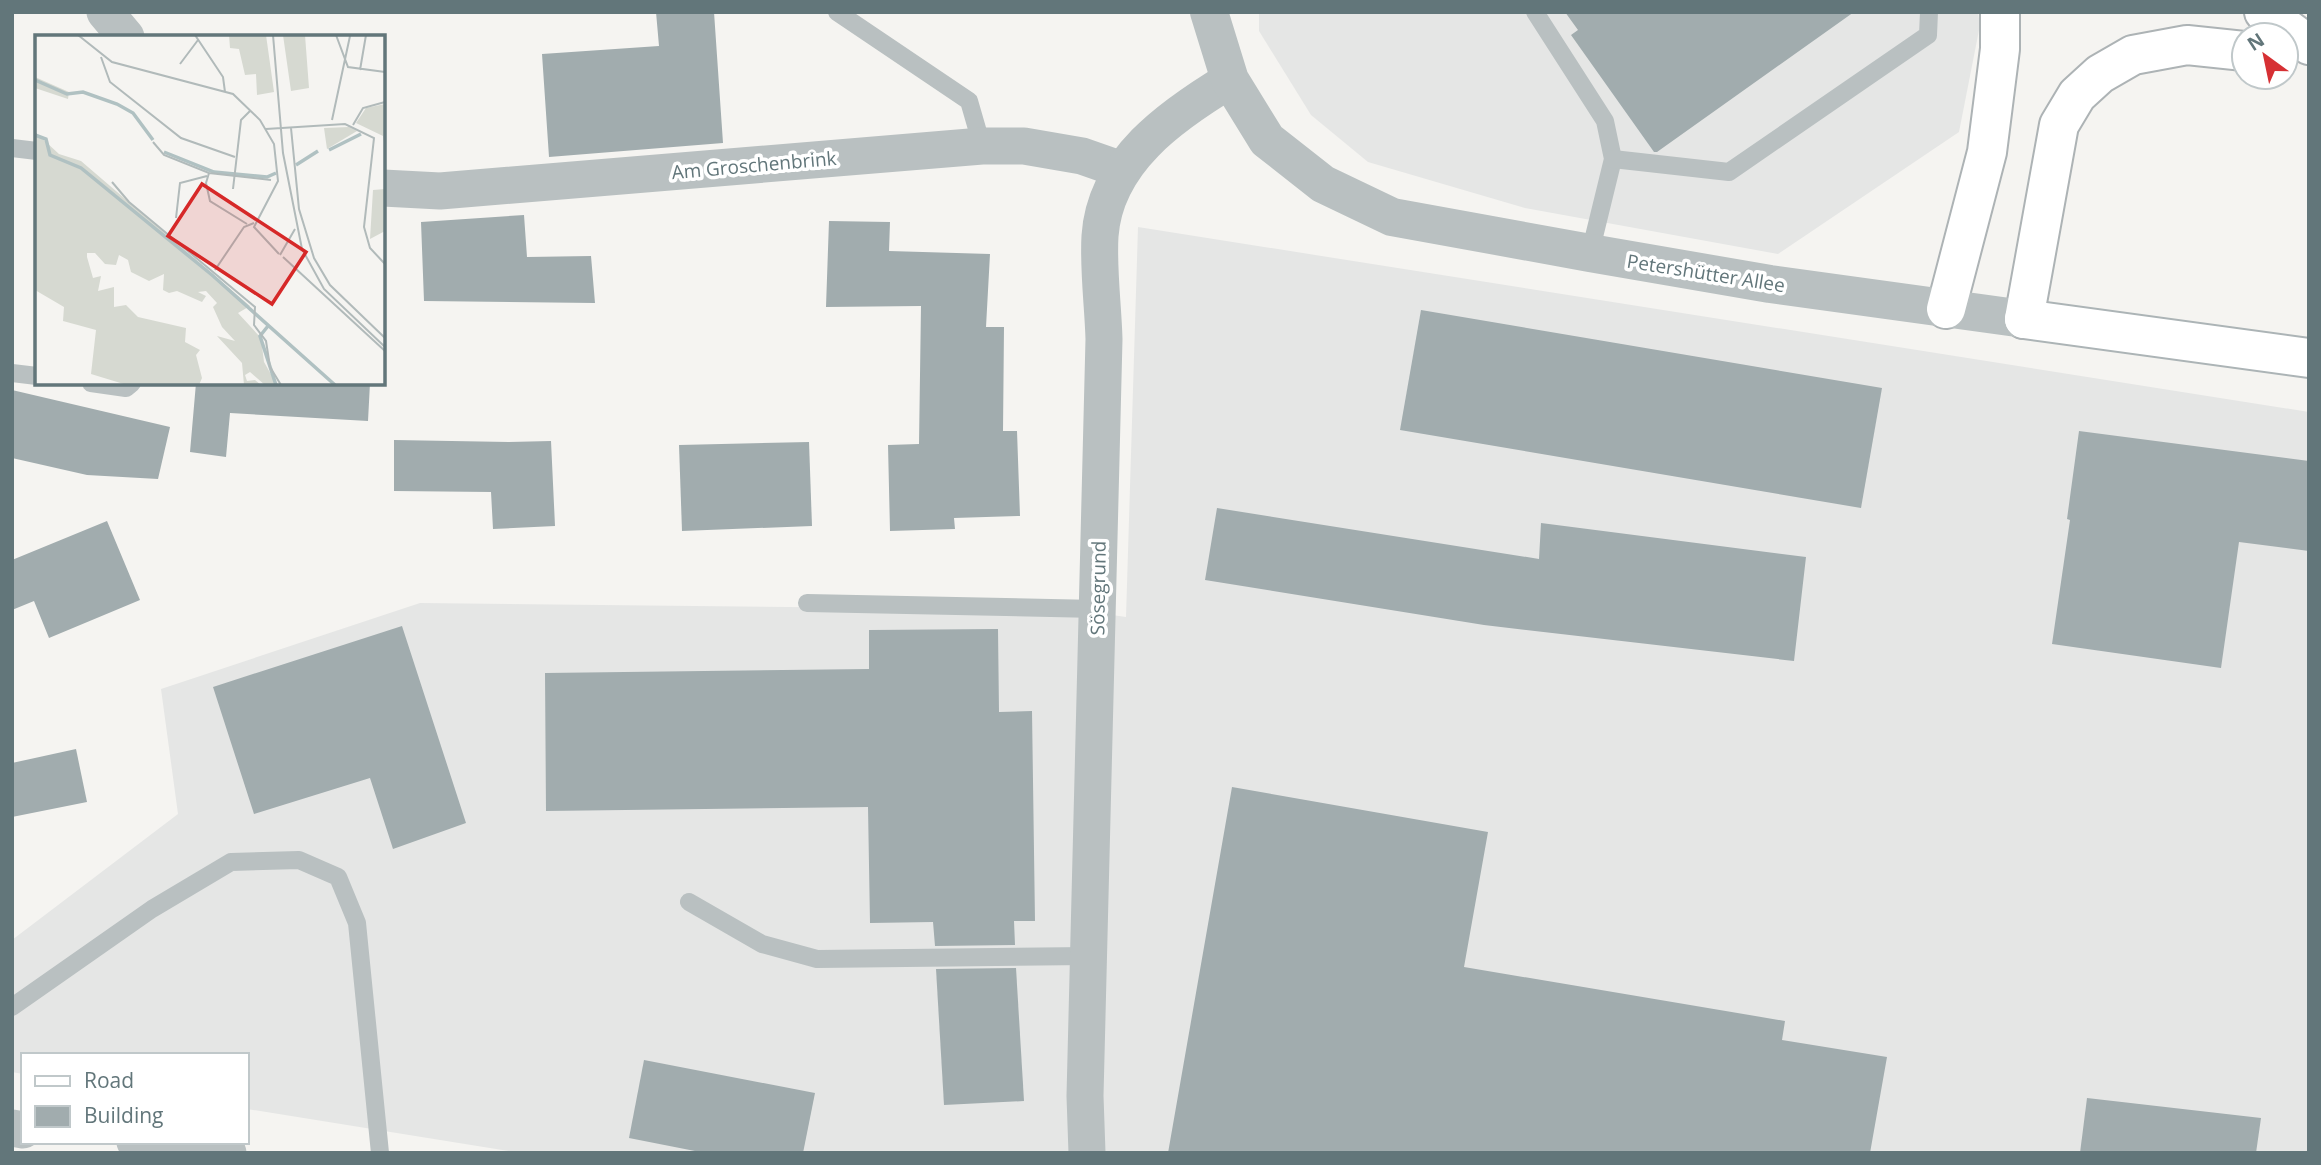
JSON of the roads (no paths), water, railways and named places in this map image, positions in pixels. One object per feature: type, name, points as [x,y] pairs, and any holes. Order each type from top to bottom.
[{"type":"main road","points":[[1946,309],[1987,152],[2000,49],[2000,12]]},
{"type":"main road","points":[[2264,12],[2309,45]]},
{"type":"main road","points":[[2024,319],[2059,125],[2077,94],[2100,74],[2133,55],[2186,45],[2230,50]]},
{"type":"main road","name":"Petershütter Allee","points":[[2024,319],[2309,358]]},
{"type":"street","points":[[105,12],[124,35]]},
{"type":"street","name":"Petershütter Allee","points":[[1209,12],[1230,80],[1267,140],[1323,184],[1392,217],[1770,284],[2024,319]]},
{"type":"street","name":"Sösegrund","points":[[1087,1153],[1085,1096],[1104,339],[1100,234],[1108,199],[1122,170],[1146,140],[1202,97],[1230,80]]},
{"type":"street","name":"Am Groschenbrink","points":[[385,188],[439,191],[982,146],[1024,146],[1082,156],[1122,170]]},
{"type":"street","points":[[152,1144],[228,1153]]},
{"type":"lane","points":[[837,12],[970,101],[982,146]]},
{"type":"lane","points":[[1535,12],[1605,121],[1613,159],[1590,253]]},
{"type":"lane","points":[[1613,159],[1729,172],[1928,35],[1929,12]]},
{"type":"lane","points":[[12,148],[35,151]]},
{"type":"lane","points":[[12,373],[35,376]]},
{"type":"lane","points":[[105,385],[126,388],[130,385]]},
{"type":"lane","points":[[807,603],[1097,609]]},
{"type":"lane","points":[[12,1007],[152,909],[231,862],[299,860],[338,877],[357,923],[380,1153]]},
{"type":"lane","points":[[689,902],[762,944],[817,959],[1088,956]]}]
